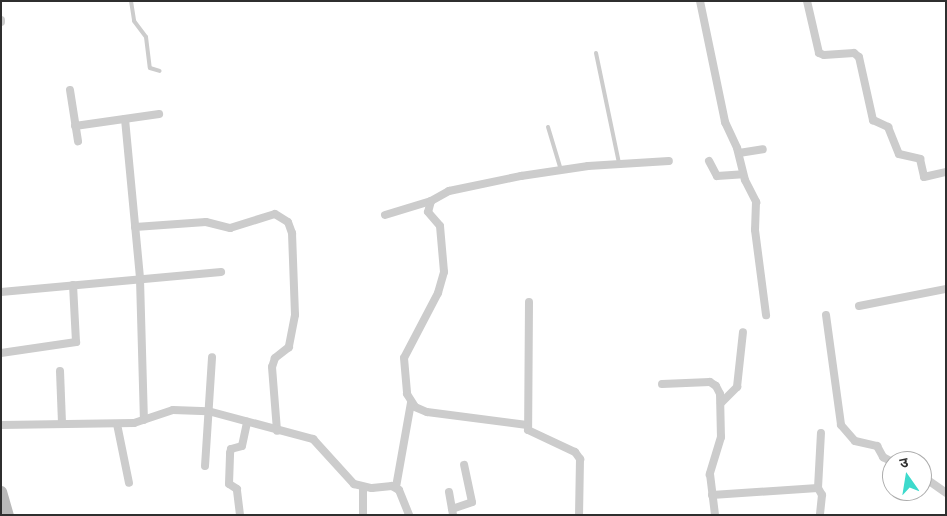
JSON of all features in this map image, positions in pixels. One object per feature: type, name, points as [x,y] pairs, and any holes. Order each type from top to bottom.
[{"type":"street","points":[[700,1],[725,122],[739,153],[743,174],[756,202],[756,242],[766,314]]},
{"type":"street","points":[[807,1],[819,53],[824,55],[854,53],[860,57],[873,120],[888,127],[899,154],[920,158],[924,177],[946,172]]},
{"type":"street","points":[[70,90],[78,141]]},
{"type":"street","points":[[75,126],[159,114]]},
{"type":"street","points":[[125,119],[140,280],[144,420]]},
{"type":"street","points":[[739,153],[763,149]]},
{"type":"street","points":[[385,215],[431,201],[449,191],[561,170],[669,161]]},
{"type":"street","points":[[709,161],[717,176],[743,174]]},
{"type":"street","points":[[409,515],[396,487],[411,403],[403,371],[404,358],[438,293],[444,272],[440,226],[428,212],[431,201]]},
{"type":"street","points":[[135,226],[202,222],[230,228],[275,214],[288,222],[292,233],[295,315],[289,347],[275,358],[272,367],[277,431]]},
{"type":"street","points":[[1,292],[221,272]]},
{"type":"street","points":[[1,353],[76,342],[73,285]]},
{"type":"street","points":[[859,306],[946,289]]},
{"type":"street","points":[[529,302],[526,425],[531,432],[575,452],[580,459],[579,515]]},
{"type":"street","points":[[826,316],[841,425],[854,441],[877,446],[882,455]]},
{"type":"street","points":[[721,403],[737,387],[743,332]]},
{"type":"street","points":[[205,466],[212,357]]},
{"type":"street","points":[[60,372],[62,424]]},
{"type":"street","points":[[662,384],[710,382],[716,386],[721,403],[721,437],[710,474],[715,515]]},
{"type":"street","points":[[411,403],[427,412],[526,425]]},
{"type":"street","points":[[1,425],[117,424],[144,420],[174,410],[208,411],[277,431],[314,439],[354,484],[363,487],[396,487]]},
{"type":"street","points":[[240,515],[237,489],[229,484],[230,453],[231,449],[242,446],[247,422]]},
{"type":"street","points":[[117,424],[129,483]]},
{"type":"street","points":[[820,515],[822,494],[818,488],[821,433]]},
{"type":"street","points":[[449,492],[453,512],[472,502],[464,465]]},
{"type":"street","points":[[932,483],[946,492]]},
{"type":"street","points":[[363,487],[363,515]]},
{"type":"street","points":[[712,495],[818,488]]},
{"type":"street","points":[[1,491],[8,515]]},
{"type":"lane","points":[[131,1],[134,20],[146,37],[150,68],[160,71]]},
{"type":"lane","points":[[596,53],[619,164]]},
{"type":"lane","points":[[548,127],[561,170]]}]
